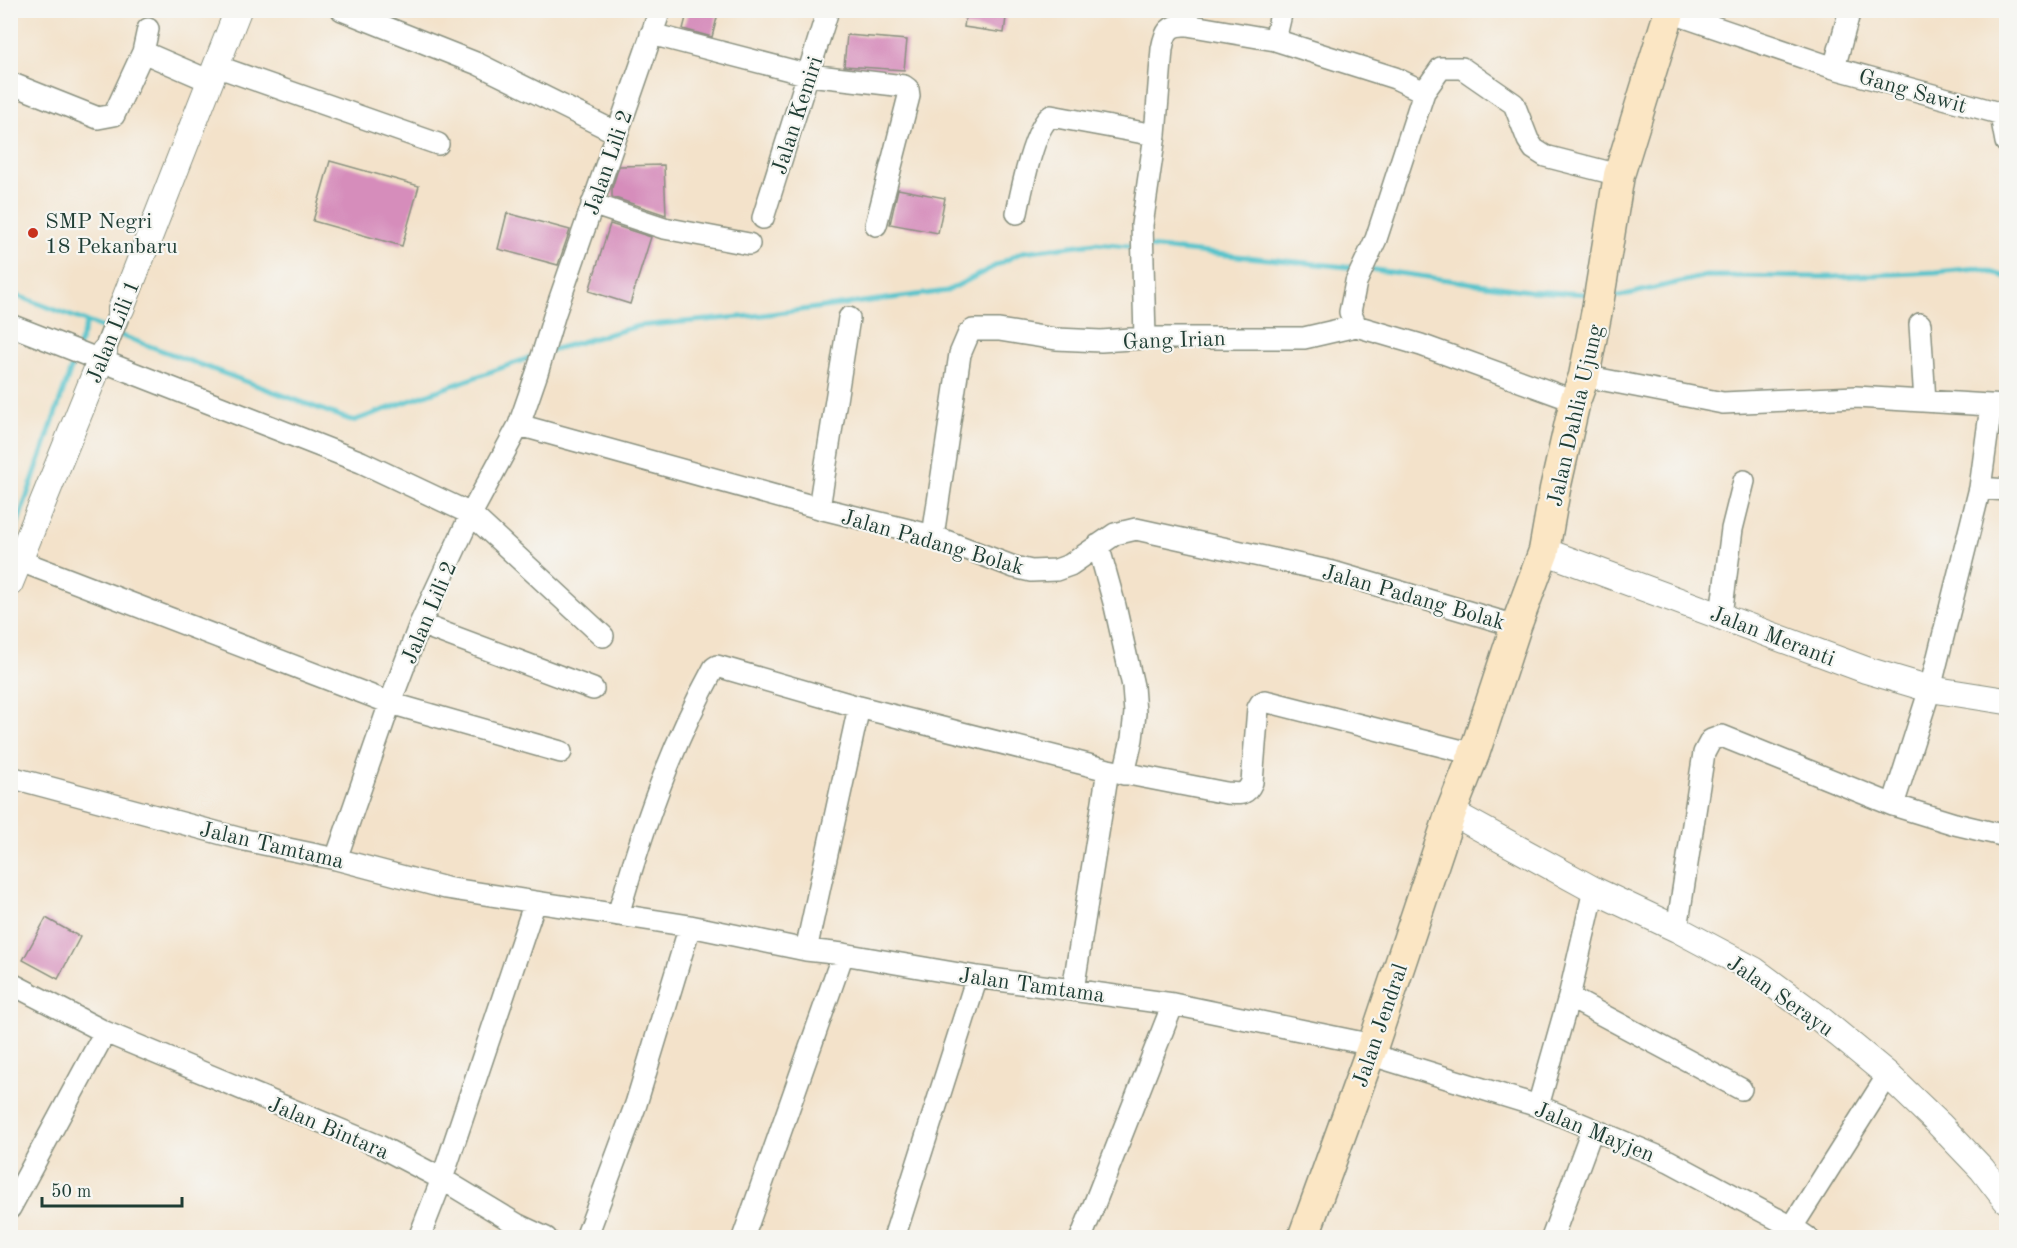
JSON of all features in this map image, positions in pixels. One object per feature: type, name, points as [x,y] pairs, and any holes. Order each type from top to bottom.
[{"type":"main road","name":"Jalan Dahlia Ujung","points":[[1451,812],[1474,754],[1516,626],[1544,551],[1555,489],[1600,296],[1619,175],[1670,11]]},
{"type":"main road","name":"Jalan Jendral","points":[[1303,1238],[1371,1050],[1451,812]]},
{"type":"street","name":"Jalan Lili 1","points":[[14,567],[96,356],[121,309],[238,10]]},
{"type":"street","points":[[342,10],[478,64],[617,133]]},
{"type":"street","name":"Jalan Lili 2","points":[[336,859],[420,624],[471,514],[519,424],[592,204],[660,10]]},
{"type":"street","name":"Jalan Kemiri","points":[[763,219],[828,10]]},
{"type":"street","points":[[1275,40],[1282,10]]},
{"type":"street","name":"Gang Sawit","points":[[1834,68],[1850,10]]},
{"type":"street","name":"Gang Sawit","points":[[1670,11],[1834,68],[2004,115],[2007,142]]},
{"type":"street","points":[[1145,338],[1142,225],[1155,135],[1162,48],[1168,29],[1177,24],[1187,25],[1275,40],[1395,78],[1424,92]]},
{"type":"street","points":[[10,83],[98,118],[114,115],[143,52],[148,29]]},
{"type":"street","points":[[651,34],[809,75],[904,86],[908,89],[909,96],[876,225]]},
{"type":"street","points":[[143,52],[438,144]]},
{"type":"street","points":[[1356,326],[1350,312],[1356,282],[1376,239],[1424,92],[1441,68],[1462,68],[1514,104],[1528,140],[1534,149],[1545,156],[1619,175]]},
{"type":"street","points":[[1017,213],[1035,144],[1045,120],[1051,116],[1155,135]]},
{"type":"street","points":[[592,204],[664,228],[749,244]]},
{"type":"street","points":[[819,508],[849,318]]},
{"type":"street","points":[[1920,324],[1925,401]]},
{"type":"street","points":[[10,325],[49,341],[96,356],[361,462],[471,514],[603,636]]},
{"type":"street","name":"Gang Irian","points":[[933,536],[960,354],[971,331],[999,330],[1056,339],[1090,341],[1145,338],[1304,338],[1356,326],[1579,388],[1723,403],[1856,397],[1999,406]]},
{"type":"street","points":[[1893,806],[1930,689],[1999,406]]},
{"type":"street","name":"Jalan Padang Bolak","points":[[519,424],[819,508],[933,536],[1014,567],[1056,570],[1070,565],[1115,534],[1136,530],[1333,572],[1516,626]]},
{"type":"street","points":[[1721,615],[1732,530],[1744,481]]},
{"type":"street","points":[[1980,488],[2007,490]]},
{"type":"street","points":[[1073,990],[1116,772],[1132,739],[1135,713],[1133,686],[1115,606],[1098,545]]},
{"type":"street","name":"Jalan Meranti","points":[[1544,551],[1866,670],[1930,689],[2007,701]]},
{"type":"street","points":[[14,567],[390,703],[561,752]]},
{"type":"street","points":[[420,624],[593,689]]},
{"type":"street","points":[[618,915],[641,837],[672,754],[714,668],[721,666],[859,707],[1116,772],[1226,793],[1242,794],[1248,790],[1252,782],[1258,708],[1265,701],[1474,754]]},
{"type":"street","points":[[806,950],[859,707]]},
{"type":"street","points":[[1677,929],[1704,753],[1711,740],[1722,736],[1893,806],[2007,836]]},
{"type":"street","name":"Jalan Tamtama","points":[[10,777],[245,840],[336,859],[446,888],[690,926],[806,950],[843,954],[977,977],[1173,1004],[1371,1050]]},
{"type":"street","name":"Jalan Serayu","points":[[1451,812],[1594,890],[1677,929],[1754,970],[1819,1018],[1888,1075],[1939,1124],[2007,1200]]},
{"type":"street","points":[[1538,1107],[1569,997],[1594,890]]},
{"type":"street","points":[[419,1238],[442,1179],[535,902]]},
{"type":"street","points":[[586,1238],[636,1104],[690,926]]},
{"type":"street","points":[[743,1238],[843,954]]},
{"type":"street","points":[[894,1238],[977,977]]},
{"type":"street","name":"Jalan Bintara","points":[[10,982],[105,1032],[379,1146],[442,1179],[516,1231],[546,1238]]},
{"type":"street","points":[[1569,997],[1741,1089]]},
{"type":"street","points":[[1081,1238],[1173,1004]]},
{"type":"street","points":[[10,1208],[105,1032]]},
{"type":"street","name":"Jalan Mayjen","points":[[1371,1050],[1538,1107],[1669,1161],[1800,1232]]},
{"type":"street","points":[[1800,1232],[1888,1075]]},
{"type":"street","points":[[1552,1238],[1592,1130]]},
{"type":"building","points":[[688,10],[719,10],[712,37],[683,29]]},
{"type":"building","points":[[966,10],[1007,10],[1004,33],[964,27]]},
{"type":"building","points":[[847,35],[907,40],[904,70],[844,66]]},
{"type":"building","points":[[330,161],[419,186],[402,246],[313,221]]},
{"type":"building","points":[[664,165],[666,215],[612,197],[612,188],[619,166]]},
{"type":"building","points":[[898,189],[945,198],[938,233],[890,224]]},
{"type":"building","points":[[507,213],[570,230],[558,265],[498,249]]},
{"type":"building","points":[[610,224],[651,237],[630,304],[589,291]]},
{"type":"building","points":[[46,918],[80,937],[58,979],[23,960]]},
{"type":"waterway","points":[[548,351],[638,326],[762,315],[947,291],[1022,252],[1095,243],[1139,247]]},
{"type":"waterway","points":[[1148,247],[1357,268]]},
{"type":"waterway","points":[[1610,295],[1620,296],[1706,276],[1833,277],[1978,268],[2006,277]]},
{"type":"waterway","points":[[1369,269],[1529,291],[1589,294]]},
{"type":"waterway","points":[[10,293],[109,330]]},
{"type":"waterway","points":[[78,348],[87,322]]},
{"type":"waterway","points":[[117,334],[353,421],[537,355]]},
{"type":"waterway","points":[[10,545],[75,357]]},
{"type":"place","name":"SMP Negri 18 Pekanbaru","points":[[33,233]]}]
